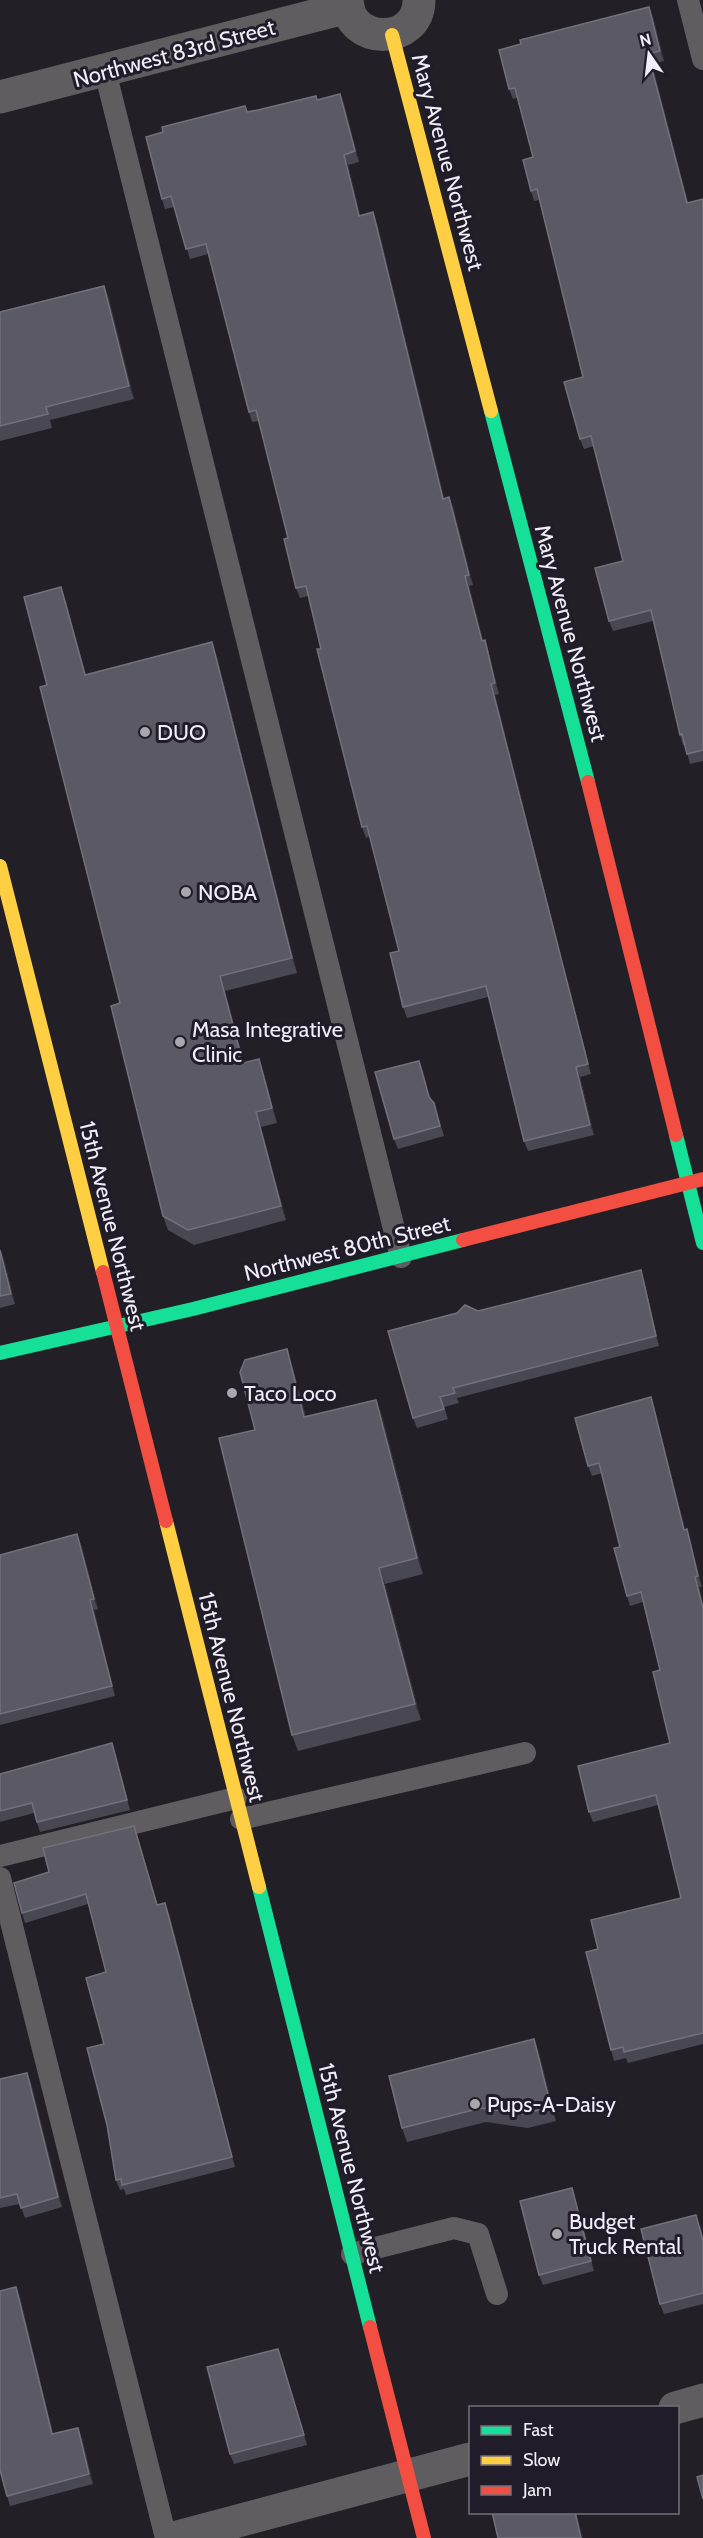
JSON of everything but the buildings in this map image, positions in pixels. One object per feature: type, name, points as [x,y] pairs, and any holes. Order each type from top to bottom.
[{"type":"street","points":[[348,4],[356,24],[376,35],[392,34],[409,25],[416,16],[419,0]]},
{"type":"street","name":"Northwest 83rd Street","points":[[0,97],[105,71],[348,4]]},
{"type":"street","name":"Mary Avenue Northwest","points":[[392,34],[584,766],[703,1243]]},
{"type":"street","name":"15th Avenue Northwest","points":[[0,866],[424,2538]]},
{"type":"street","name":"Northwest 80th Street","points":[[0,1353],[401,1257],[703,1179]]},
{"type":"street","points":[[679,2407],[703,2400]]},
{"type":"street","points":[[174,2538],[469,2459]]},
{"type":"lane","points":[[688,0],[703,59]]},
{"type":"lane","points":[[105,71],[401,1257]]},
{"type":"lane","points":[[0,1856],[525,1753]]},
{"type":"lane","points":[[0,1878],[166,2538]]},
{"type":"lane","points":[[352,2254],[454,2228],[478,2234],[496,2294]]},
{"type":"traffic: fast","points":[[491,411],[588,782]]},
{"type":"traffic: fast","points":[[676,1135],[703,1243]]},
{"type":"traffic: fast","points":[[0,1353],[193,1309],[463,1240]]},
{"type":"traffic: fast","points":[[259,1887],[370,2327]]},
{"type":"traffic: slow","points":[[392,35],[491,411]]},
{"type":"traffic: slow","points":[[0,866],[103,1272]]},
{"type":"traffic: slow","points":[[166,1521],[259,1887]]},
{"type":"traffic: jam","points":[[588,782],[676,1135]]},
{"type":"traffic: jam","points":[[463,1240],[703,1179]]},
{"type":"traffic: jam","points":[[103,1272],[166,1521]]},
{"type":"traffic: jam","points":[[370,2327],[424,2538]]},
{"type":"place","name":"DUO","points":[[145,732]]},
{"type":"place","name":"NOBA","points":[[186,892]]},
{"type":"place","name":"Masa Integrative Clinic","points":[[180,1042]]},
{"type":"place","name":"Taco Loco","points":[[232,1393]]},
{"type":"place","name":"Pups-A-Daisy","points":[[475,2104]]},
{"type":"place","name":"Budget Truck Rental","points":[[557,2234]]}]
